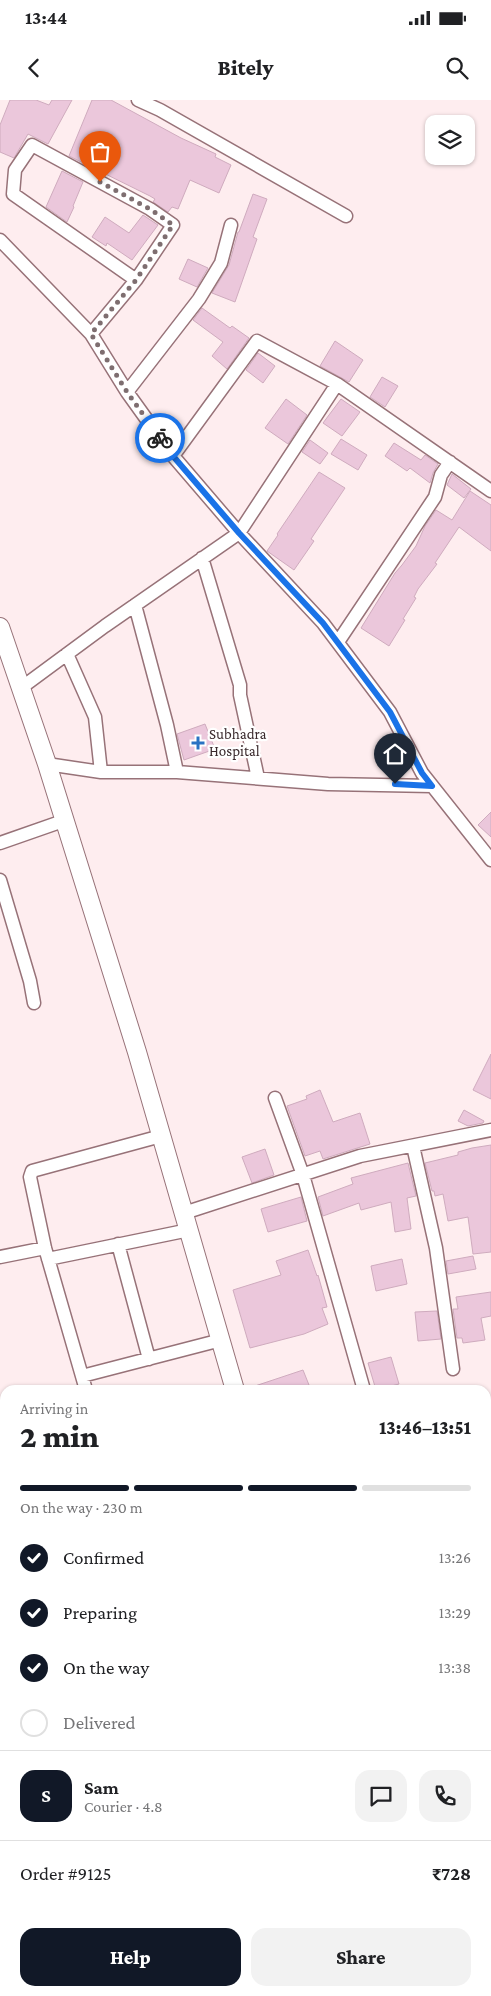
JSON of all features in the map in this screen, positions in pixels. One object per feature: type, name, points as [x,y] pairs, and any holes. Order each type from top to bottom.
[{"type":"main road","points":[[0,627],[47,764],[63,821],[134,1043],[234,1385]]},
{"type":"street","points":[[138,100],[160,110],[346,216]]},
{"type":"street","points":[[91,334],[136,280],[173,225],[150,209],[32,145],[15,170],[13,194],[136,280]]},
{"type":"street","points":[[127,392],[199,299],[221,263],[231,225]]},
{"type":"street","points":[[0,240],[91,334],[127,392],[173,456],[239,533],[323,623],[390,712],[422,773],[491,860]]},
{"type":"street","points":[[173,456],[257,341],[337,384],[491,491]]},
{"type":"street","points":[[21,688],[135,605],[239,533],[337,384]]},
{"type":"street","points":[[338,642],[435,497],[441,475],[450,462]]},
{"type":"street","points":[[202,558],[240,686],[240,695],[258,778]]},
{"type":"street","points":[[135,605],[166,720],[177,772]]},
{"type":"street","points":[[67,654],[95,717],[101,772]]},
{"type":"street","points":[[47,764],[101,772],[177,772],[328,784],[432,786]]},
{"type":"street","points":[[0,843],[63,821]]},
{"type":"street","points":[[0,880],[30,981],[34,1003]]},
{"type":"street","points":[[275,1098],[303,1174],[363,1385]]},
{"type":"street","points":[[184,1213],[360,1156],[490,1129]]},
{"type":"street","points":[[85,1385],[46,1253],[30,1177],[32,1171],[162,1136]]},
{"type":"street","points":[[413,1146],[436,1248],[453,1369]]},
{"type":"street","points":[[0,1257],[118,1244],[189,1230]]},
{"type":"street","points":[[118,1244],[149,1359]]},
{"type":"street","points":[[82,1376],[221,1340]]},
{"type":"building","points":[[10,100],[36,100],[49,105],[52,100],[72,100],[48,144],[28,134],[14,158],[0,152],[0,125]]},
{"type":"building","points":[[92,100],[111,100],[181,138],[216,154],[215,157],[231,165],[219,193],[190,180],[178,209],[172,207],[168,212],[153,202],[155,199],[150,196],[69,156]]},
{"type":"building","points":[[62,171],[83,182],[67,222],[46,207]]},
{"type":"building","points":[[253,194],[267,199],[253,237],[257,239],[235,302],[212,293],[229,265],[238,232]]},
{"type":"building","points":[[143,215],[158,225],[132,260],[107,243],[106,246],[92,237],[105,217],[129,233]]},
{"type":"building","points":[[188,259],[208,268],[197,287],[179,279]]},
{"type":"building","points":[[202,308],[230,328],[232,326],[249,338],[227,369],[212,356],[223,342],[193,320]]},
{"type":"building","points":[[335,341],[363,360],[349,382],[320,366]]},
{"type":"building","points":[[258,353],[275,366],[263,383],[246,370]]},
{"type":"building","points":[[382,377],[398,386],[385,407],[370,397]]},
{"type":"building","points":[[286,399],[307,415],[288,444],[265,428]]},
{"type":"building","points":[[341,399],[360,412],[342,436],[323,423]]},
{"type":"building","points":[[341,439],[367,455],[358,470],[331,454]]},
{"type":"building","points":[[310,440],[328,453],[320,464],[302,452]]},
{"type":"building","points":[[394,443],[421,460],[425,455],[438,464],[430,483],[410,468],[407,471],[385,456]]},
{"type":"building","points":[[319,472],[345,488],[311,539],[314,541],[294,570],[267,551]]},
{"type":"building","points":[[452,474],[471,489],[464,498],[447,485]]},
{"type":"building","points":[[470,491],[491,505],[491,551],[459,527],[435,563],[437,564],[418,589],[414,597],[416,598],[403,619],[405,620],[389,646],[361,628],[395,573],[416,546],[425,526],[436,510],[452,520]]},
{"type":"building","points":[[205,724],[215,749],[184,760],[177,734]]},
{"type":"building","points":[[491,812],[491,837],[478,825]]},
{"type":"building","points":[[491,1054],[491,1099],[473,1090]]},
{"type":"building","points":[[320,1090],[333,1122],[360,1113],[370,1144],[323,1159],[320,1151],[305,1156],[287,1106],[307,1099],[306,1096]]},
{"type":"building","points":[[464,1110],[484,1121],[483,1123],[468,1126],[458,1121]]},
{"type":"building","points":[[491,1145],[491,1252],[473,1254],[468,1217],[448,1221],[443,1194],[435,1196],[434,1191],[432,1191],[425,1163],[458,1155],[458,1152],[472,1148]]},
{"type":"building","points":[[265,1149],[274,1175],[252,1183],[242,1157]]},
{"type":"building","points":[[408,1163],[416,1196],[407,1198],[411,1229],[395,1232],[391,1202],[361,1210],[359,1203],[323,1216],[318,1197],[353,1184],[351,1178]]},
{"type":"building","points":[[301,1197],[307,1221],[268,1232],[261,1209]]},
{"type":"building","points":[[308,1250],[318,1275],[327,1307],[322,1308],[328,1324],[304,1334],[250,1348],[233,1290],[281,1275],[276,1261]]},
{"type":"building","points":[[473,1256],[476,1269],[448,1274],[446,1261]]},
{"type":"building","points":[[402,1259],[407,1284],[376,1291],[371,1266]]},
{"type":"building","points":[[491,1292],[491,1316],[481,1318],[485,1340],[463,1343],[462,1338],[457,1338],[453,1309],[458,1309],[456,1297]]},
{"type":"building","points":[[437,1311],[441,1339],[418,1341],[415,1312]]},
{"type":"building","points":[[391,1357],[399,1384],[375,1385],[368,1363]]},
{"type":"building","points":[[303,1370],[309,1385],[258,1385]]},
{"type":"way so far","points":[[100,182],[150,209],[173,225],[136,280],[91,334],[127,392],[160,438]]},
{"type":"place","name":"Subhadra Hospital","points":[[198,743]]},
{"type":"route","points":[[160,438],[173,456],[239,533],[323,623],[390,712],[422,773],[432,786],[395,784]]}]
